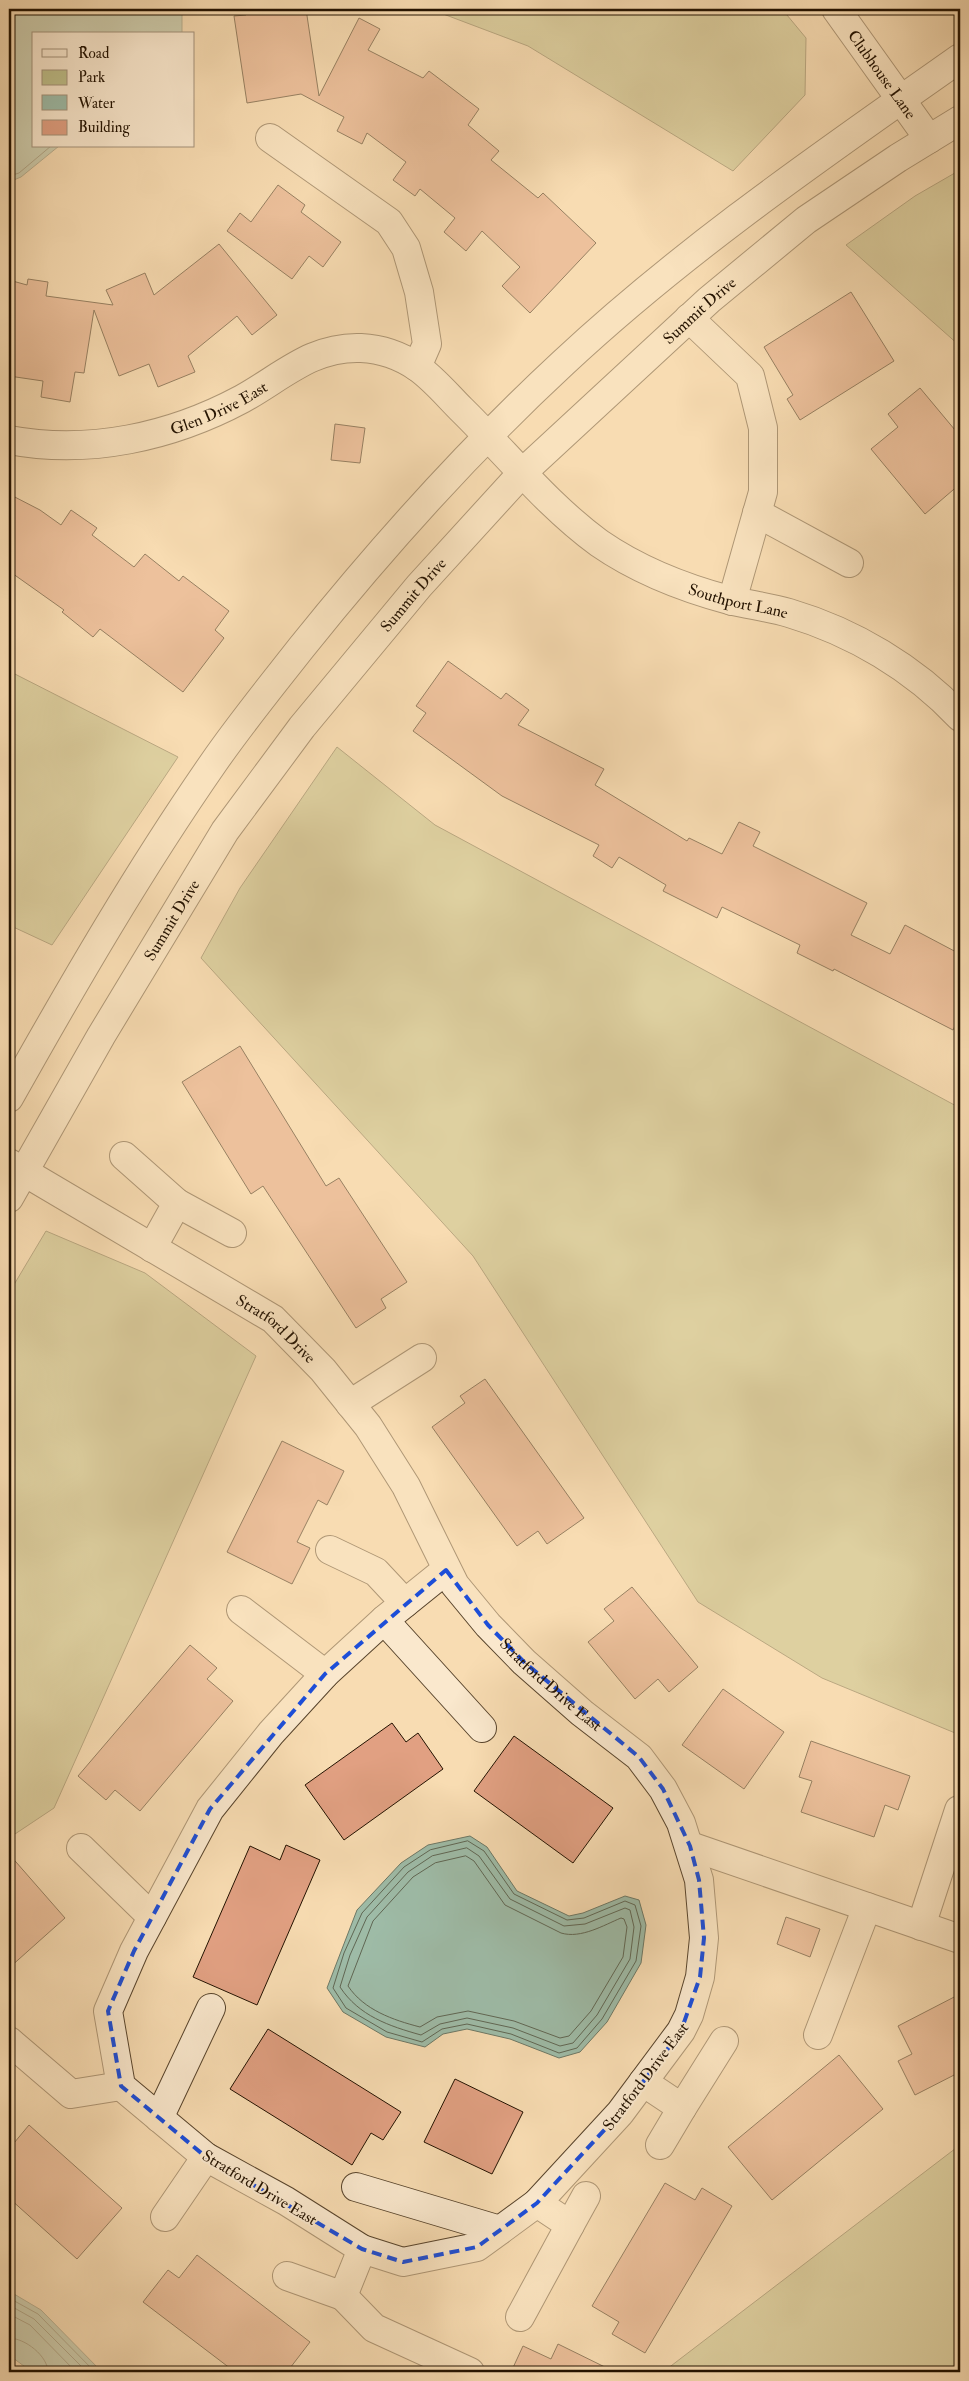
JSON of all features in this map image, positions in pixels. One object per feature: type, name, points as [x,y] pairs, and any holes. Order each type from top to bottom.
[{"type":"street","name":"Clubhouse Lane","points":[[836,9],[929,139]]},
{"type":"street","points":[[9,1098],[76,978],[135,882],[216,759],[344,595],[488,435],[565,361],[702,244],[960,58]]},
{"type":"street","name":"Summit Drive","points":[[9,1198],[16,1167],[101,1036],[225,831],[326,697],[419,586],[523,472],[689,318],[806,220],[960,120]]},
{"type":"street","points":[[270,138],[389,222],[406,248],[419,292],[427,344],[417,367]]},
{"type":"street","points":[[689,318],[750,376],[763,428],[763,492],[732,601]]},
{"type":"street","name":"Glen Drive East","points":[[9,440],[69,446],[115,443],[160,434],[202,419],[244,398],[309,357],[344,348],[364,348],[383,351],[417,367],[488,435],[523,472]]},
{"type":"street","name":"Southport Lane","points":[[523,472],[547,499],[602,544],[648,571],[698,591],[732,601],[787,612],[838,630],[884,655],[913,675],[960,717]]},
{"type":"street","points":[[757,513],[849,563]]},
{"type":"street","points":[[124,1156],[177,1203],[232,1233]]},
{"type":"street","name":"Stratford Drive","points":[[16,1167],[273,1319],[323,1370],[368,1426],[406,1486],[446,1570]]},
{"type":"street","points":[[152,1248],[177,1203]]},
{"type":"street","points":[[350,1404],[422,1358]]},
{"type":"street","points":[[330,1550],[376,1572],[405,1603]]},
{"type":"street","points":[[9,2041],[70,2094],[121,2086],[108,2012],[152,1917],[210,1809],[271,1733],[325,1674],[384,1620],[446,1570]]},
{"type":"street","name":"Stratford Drive East","points":[[121,2086],[206,2157],[286,2201],[362,2249],[403,2262],[477,2247],[537,2203],[620,2113],[690,2015],[700,1977],[704,1918],[699,1880],[690,1846],[681,1823],[663,1789],[639,1757],[582,1713],[524,1662],[482,1618],[455,1586],[446,1570]]},
{"type":"street","points":[[241,1610],[325,1674]]},
{"type":"street","points":[[384,1620],[482,1728]]},
{"type":"street","points":[[921,1926],[959,1810]]},
{"type":"street","points":[[690,1846],[960,1939]]},
{"type":"street","points":[[81,1848],[152,1917]]},
{"type":"street","points":[[818,2035],[867,1907]]},
{"type":"street","points":[[159,2118],[211,2008]]},
{"type":"street","points":[[660,2146],[724,2041]]},
{"type":"street","points":[[642,2082],[682,2108]]},
{"type":"street","points":[[165,2217],[206,2157]]},
{"type":"street","points":[[356,2187],[500,2230]]},
{"type":"street","points":[[520,2317],[586,2196]]},
{"type":"street","points":[[537,2203],[570,2225]]},
{"type":"street","points":[[343,2296],[362,2249]]},
{"type":"street","points":[[287,2276],[343,2296],[374,2328],[470,2372]]},
{"type":"highlighted area","points":[[446,1570],[488,1625],[524,1662],[639,1757],[663,1789],[690,1846],[699,1880],[704,1938],[700,1977],[681,2031],[620,2113],[537,2203],[477,2247],[403,2262],[362,2249],[206,2157],[121,2086],[108,2011],[134,1951],[210,1809],[325,1674]]},
{"type":"green space","points":[[430,9],[782,9],[806,38],[805,95],[733,171],[528,46]]},
{"type":"green space","points":[[960,170],[960,346],[846,245],[915,196]]},
{"type":"green space","points":[[9,671],[178,757],[52,945],[9,925]]},
{"type":"green space","points":[[337,747],[435,825],[960,1108],[960,1735],[822,1678],[698,1602],[473,1256],[201,958],[240,888]]},
{"type":"green space","points":[[46,1231],[145,1273],[256,1356],[54,1808],[9,1838],[9,1293]]},
{"type":"green space","points":[[960,2145],[960,2372],[663,2372]]},
{"type":"water","points":[[9,9],[182,9],[182,32],[32,32],[32,148],[57,148],[21,177],[9,182]]},
{"type":"water","points":[[470,1836],[487,1847],[517,1891],[569,1916],[583,1913],[625,1896],[639,1900],[646,1925],[641,1963],[607,2022],[580,2052],[559,2058],[510,2039],[467,2029],[443,2034],[425,2047],[386,2037],[343,2012],[327,1988],[357,1910],[401,1863],[428,1845]]},
{"type":"water","points":[[9,2291],[41,2310],[102,2372],[32,2372],[9,2355]]},
{"type":"building","points":[[245,9],[306,9],[319,96],[359,18],[380,29],[368,50],[423,78],[429,71],[479,109],[468,125],[499,151],[491,160],[538,198],[543,193],[596,243],[530,313],[502,286],[520,267],[482,231],[466,251],[444,232],[455,218],[420,189],[415,196],[393,180],[406,162],[367,133],[362,144],[337,131],[344,117],[301,94],[247,103],[234,16],[246,15]]},
{"type":"building","points":[[278,185],[305,205],[301,212],[341,242],[323,267],[309,256],[292,279],[227,231],[240,213],[251,222]]},
{"type":"building","points":[[219,244],[277,315],[252,335],[237,316],[188,356],[195,372],[158,387],[149,364],[119,376],[94,310],[84,373],[75,372],[70,402],[41,397],[43,381],[9,376],[9,280],[27,285],[28,279],[48,282],[46,296],[113,305],[106,290],[145,273],[154,295]]},
{"type":"building","points":[[851,292],[894,361],[800,420],[787,399],[793,395],[764,347]]},
{"type":"building","points":[[920,388],[960,436],[960,484],[925,514],[871,449],[898,427],[888,414]]},
{"type":"building","points":[[335,424],[365,428],[360,463],[331,460]]},
{"type":"building","points":[[9,494],[40,510],[61,525],[71,510],[97,528],[92,535],[134,567],[145,554],[179,581],[183,576],[229,611],[215,630],[224,638],[183,692],[100,629],[93,637],[62,612],[64,610],[9,571]]},
{"type":"building","points":[[448,661],[501,699],[506,693],[529,710],[518,725],[604,769],[595,785],[687,841],[689,838],[722,854],[739,822],[760,832],[753,846],[867,903],[851,935],[890,954],[905,925],[960,954],[960,1016],[953,1030],[834,969],[833,971],[797,953],[800,945],[722,907],[717,918],[663,891],[666,885],[619,857],[612,868],[593,856],[599,845],[502,796],[413,731],[426,713],[416,706]]},
{"type":"building","points":[[240,1046],[326,1186],[339,1178],[407,1282],[381,1299],[386,1308],[356,1328],[263,1186],[251,1194],[182,1082]]},
{"type":"building","points":[[485,1379],[584,1518],[547,1544],[538,1531],[517,1546],[432,1427],[465,1403],[460,1396]]},
{"type":"building","points":[[282,1441],[344,1471],[327,1505],[318,1500],[297,1542],[310,1548],[292,1584],[227,1552]]},
{"type":"building","points":[[632,1587],[698,1667],[669,1692],[658,1679],[635,1699],[588,1642],[614,1621],[604,1609]]},
{"type":"building","points":[[190,1645],[217,1668],[207,1679],[233,1701],[140,1811],[115,1790],[106,1800],[78,1776]]},
{"type":"building","points":[[723,1689],[784,1732],[744,1789],[682,1745]]},
{"type":"building","points":[[392,1723],[406,1742],[418,1733],[443,1769],[344,1840],[305,1785]]},
{"type":"building","points":[[514,1736],[613,1808],[573,1863],[474,1791]]},
{"type":"building","points":[[811,1741],[910,1776],[898,1810],[885,1805],[874,1837],[801,1812],[812,1781],[799,1777]]},
{"type":"building","points":[[286,1845],[320,1860],[257,2005],[193,1977],[250,1846],[280,1860]]},
{"type":"building","points":[[9,1854],[65,1918],[9,1968]]},
{"type":"building","points":[[786,1917],[820,1929],[810,1957],[777,1944]]},
{"type":"building","points":[[960,1994],[960,2072],[915,2095],[898,2061],[912,2054],[898,2026]]},
{"type":"building","points":[[268,2029],[401,2112],[383,2140],[371,2133],[352,2165],[230,2089]]},
{"type":"building","points":[[839,2055],[883,2109],[772,2200],[728,2147]]},
{"type":"building","points":[[455,2079],[523,2112],[492,2174],[424,2142]]},
{"type":"building","points":[[29,2125],[122,2208],[77,2259],[9,2198],[9,2149]]},
{"type":"building","points":[[665,2183],[695,2200],[702,2188],[732,2206],[645,2353],[612,2334],[619,2322],[592,2306]]},
{"type":"building","points":[[197,2255],[310,2342],[287,2372],[235,2372],[143,2302],[168,2270],[179,2278]]},
{"type":"building","points":[[558,2344],[615,2372],[511,2372],[523,2346],[551,2359]]}]
